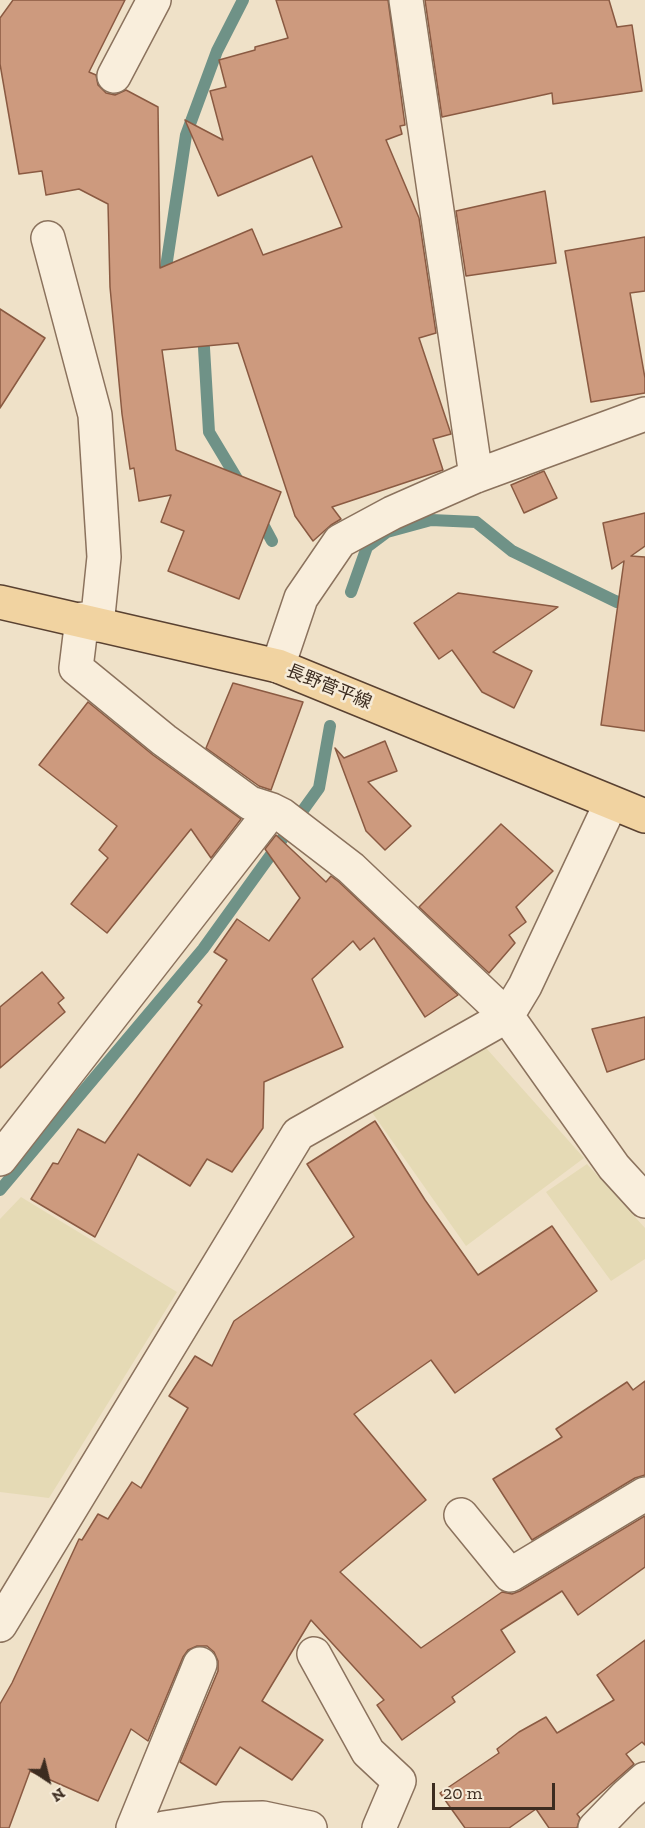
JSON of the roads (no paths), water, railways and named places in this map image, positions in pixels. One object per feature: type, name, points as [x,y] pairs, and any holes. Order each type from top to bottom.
[{"type":"main road","name":"長野菅平線","points":[[0,602],[278,666],[645,816]]},
{"type":"street","points":[[114,76],[154,0]]},
{"type":"street","points":[[406,0],[476,476]]},
{"type":"street","points":[[48,238],[94,415],[104,557],[90,622],[76,669],[164,740],[250,803],[286,818],[351,868],[507,1016],[614,1167],[645,1201]]},
{"type":"street","points":[[278,666],[301,598],[340,541],[392,513],[476,476],[645,414]]},
{"type":"street","points":[[0,1625],[298,1134],[507,1016],[525,986],[611,803]]},
{"type":"street","points":[[0,1159],[286,818]]},
{"type":"street","points":[[461,1515],[510,1575],[645,1494]]},
{"type":"street","points":[[314,1654],[368,1752],[399,1781],[379,1828]]},
{"type":"street","points":[[133,1828],[200,1664]]},
{"type":"street","points":[[595,1828],[645,1779]]},
{"type":"street","points":[[164,1828],[225,1819],[262,1818],[310,1828]]},
{"type":"waterway","points":[[169,278],[165,274],[186,135],[217,51],[243,0]]},
{"type":"waterway","points":[[203,331],[209,432],[242,487]]},
{"type":"waterway","points":[[258,515],[272,541]]},
{"type":"waterway","points":[[351,592],[367,547],[387,532],[431,520],[476,522],[512,551],[617,602],[645,599]]},
{"type":"waterway","points":[[0,1190],[203,949],[319,788],[330,726]]}]
